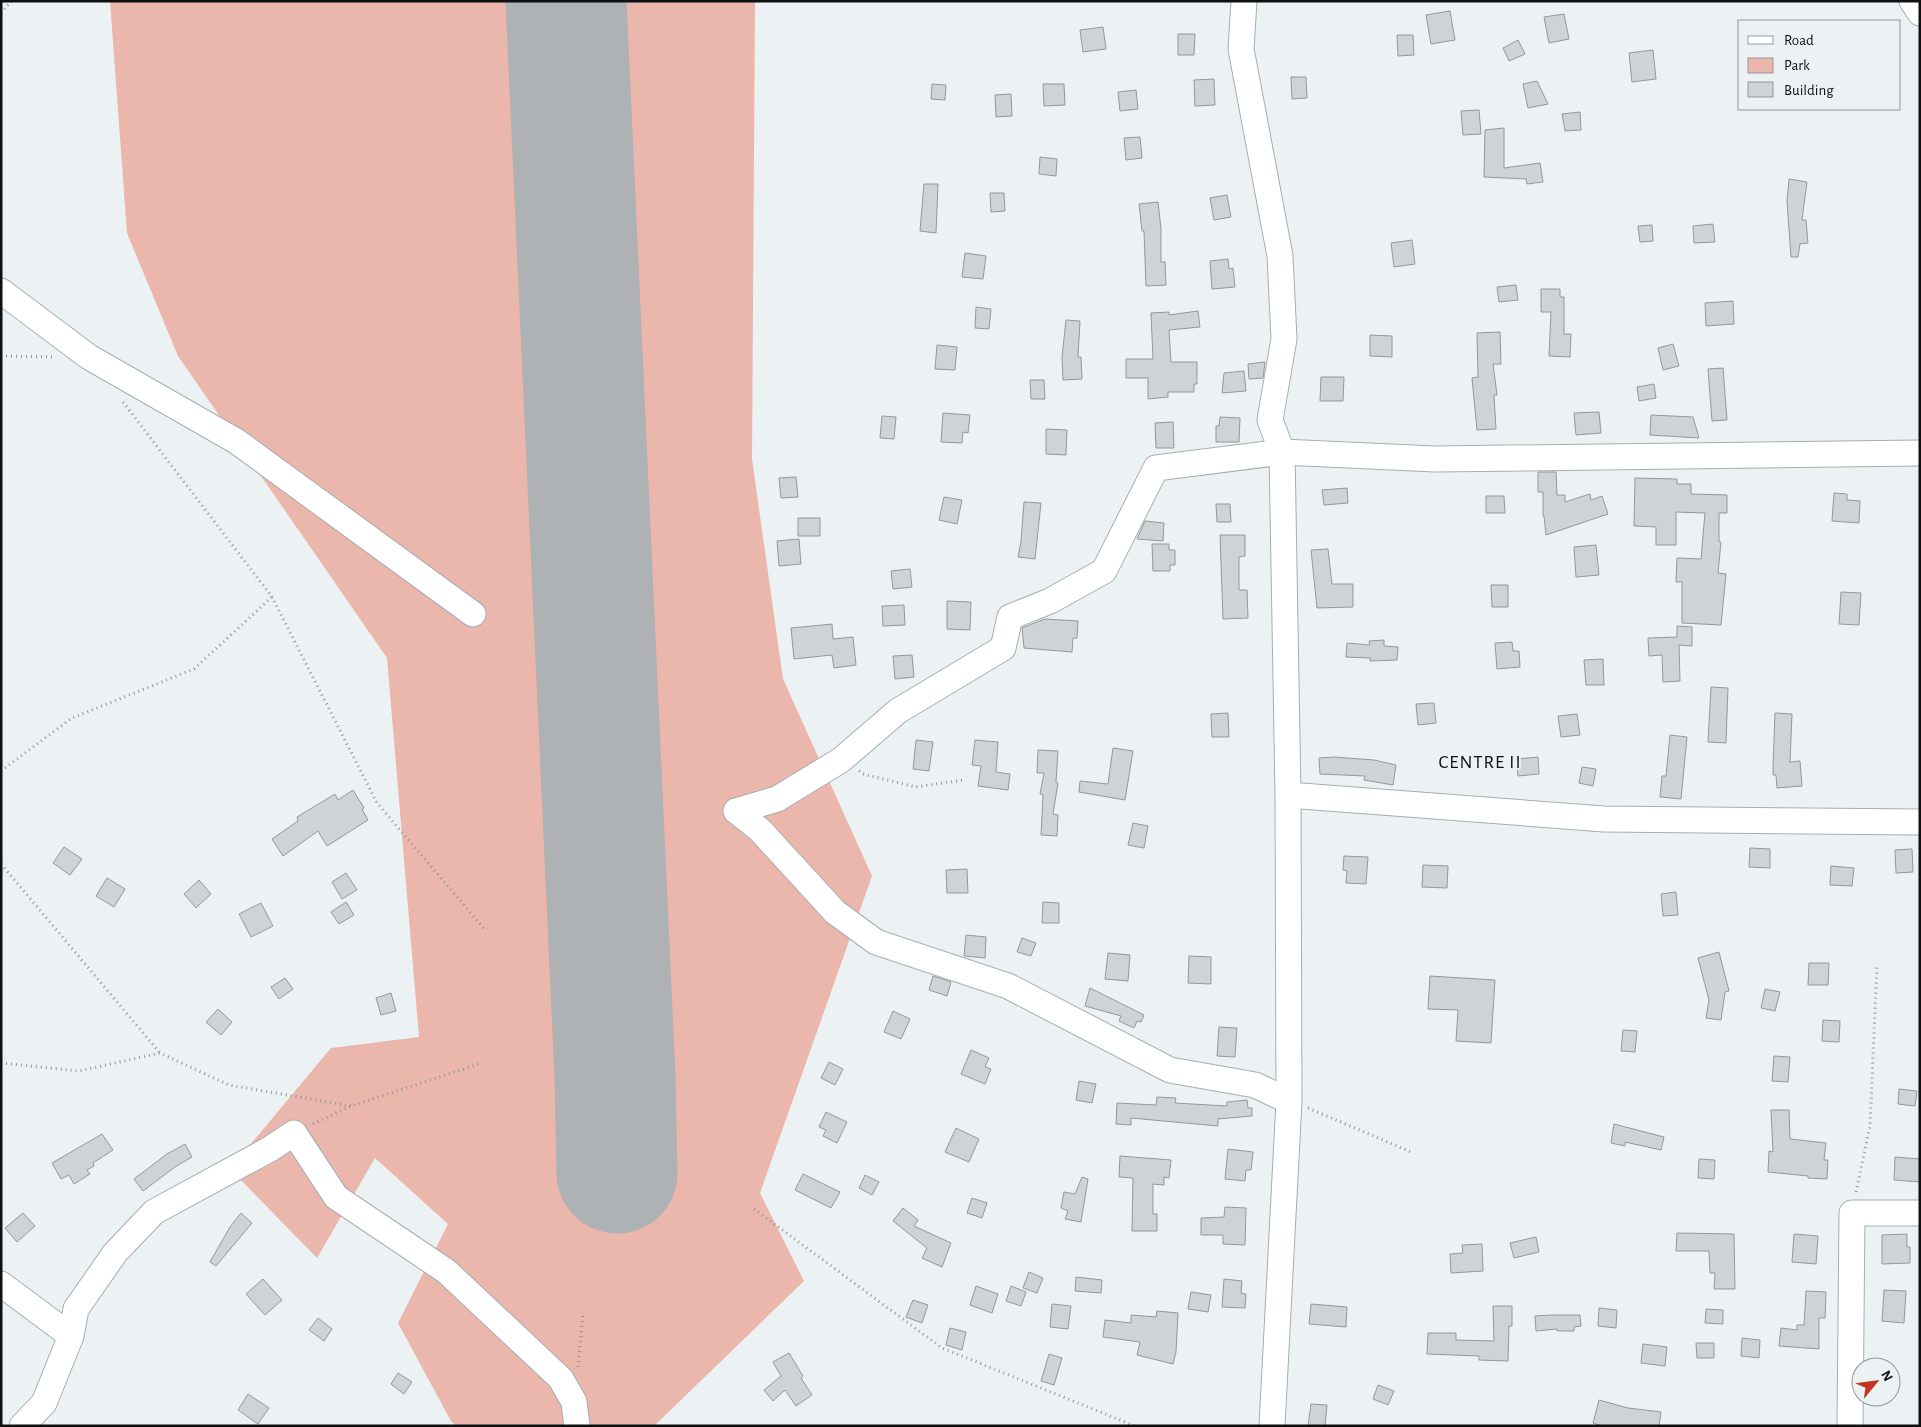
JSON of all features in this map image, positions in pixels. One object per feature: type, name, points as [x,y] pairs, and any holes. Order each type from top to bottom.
[{"type":"street","points":[[1244,1],[1241,48],[1280,256],[1284,338],[1270,420],[1282,452],[1288,795],[1289,1100],[1272,1426]]},
{"type":"street","points":[[1912,1],[1920,13]]},
{"type":"street","points":[[1,291],[89,357],[236,441],[473,614]]},
{"type":"street","points":[[1289,1100],[1255,1086],[1170,1070],[1008,986],[876,942],[834,912],[760,830],[736,811],[777,799],[841,760],[898,711],[1003,648],[1010,617],[1050,601],[1104,572],[1156,468],[1282,452],[1435,459],[1920,453]]},
{"type":"street","points":[[1288,795],[1604,819],[1920,822]]},
{"type":"street","points":[[22,1426],[44,1403],[71,1336],[76,1309],[115,1253],[154,1212],[270,1149],[294,1133],[336,1197],[446,1271],[561,1378],[576,1414]]},
{"type":"street","points":[[1850,1426],[1852,1213],[1920,1213]]},
{"type":"street","points":[[1,1284],[71,1336]]},
{"type":"path","points":[[1,12],[11,1]]},
{"type":"path","points":[[1,356],[89,357]]},
{"type":"path","points":[[118,396],[272,597],[376,803],[486,931]]},
{"type":"path","points":[[1,771],[72,718],[194,669],[272,597]]},
{"type":"path","points":[[841,760],[863,774],[916,787],[964,780]]},
{"type":"path","points":[[1,864],[160,1053],[229,1085],[351,1106]]},
{"type":"path","points":[[1852,1213],[1870,1126],[1877,964]]},
{"type":"path","points":[[1,1063],[79,1071],[160,1053]]},
{"type":"path","points":[[294,1133],[351,1106],[479,1064]]},
{"type":"path","points":[[1289,1100],[1411,1152]]},
{"type":"path","points":[[754,1209],[942,1348],[1135,1426]]},
{"type":"path","points":[[576,1414],[583,1313]]},
{"type":"green space","points":[[110,1],[755,1],[752,459],[783,679],[872,876],[760,1193],[804,1281],[654,1426],[456,1426],[451,1421],[398,1323],[448,1224],[375,1158],[317,1258],[230,1169],[331,1048],[419,1037],[387,658],[178,356],[127,233]]},
{"type":"building","points":[[1450,11],[1455,40],[1431,44],[1426,15]]},
{"type":"building","points":[[1564,14],[1569,39],[1549,43],[1544,17]]},
{"type":"building","points":[[1103,27],[1106,49],[1083,52],[1080,30]]},
{"type":"building","points":[[1178,34],[1195,34],[1194,55],[1178,55]]},
{"type":"building","points":[[1397,35],[1413,35],[1414,55],[1398,56]]},
{"type":"building","points":[[1518,40],[1525,54],[1509,61],[1503,48]]},
{"type":"building","points":[[1653,50],[1656,79],[1632,82],[1629,53]]},
{"type":"building","points":[[1291,77],[1306,77],[1307,98],[1292,99]]},
{"type":"building","points":[[1214,79],[1215,105],[1195,106],[1194,80]]},
{"type":"building","points":[[1537,81],[1548,104],[1528,108],[1523,84]]},
{"type":"building","points":[[932,84],[946,85],[945,100],[931,99]]},
{"type":"building","points":[[1043,84],[1064,84],[1065,105],[1044,106]]},
{"type":"building","points":[[1136,90],[1138,109],[1120,111],[1118,92]]},
{"type":"building","points":[[1011,94],[1012,116],[996,117],[995,95]]},
{"type":"building","points":[[1479,110],[1481,134],[1463,135],[1461,111]]},
{"type":"building","points":[[1580,112],[1581,130],[1565,131],[1562,114]]},
{"type":"building","points":[[1504,128],[1504,168],[1540,163],[1543,182],[1527,184],[1526,179],[1484,177],[1485,130]]},
{"type":"building","points":[[1140,137],[1142,158],[1126,160],[1124,138]]},
{"type":"building","points":[[1040,157],[1057,159],[1056,176],[1039,174]]},
{"type":"building","points":[[1789,179],[1807,182],[1802,220],[1806,220],[1808,243],[1800,244],[1798,257],[1791,257],[1787,201]]},
{"type":"building","points":[[924,184],[938,184],[936,233],[920,231]]},
{"type":"building","points":[[990,193],[1004,193],[1005,211],[991,212]]},
{"type":"building","points":[[1227,195],[1231,217],[1214,220],[1210,198]]},
{"type":"building","points":[[1158,202],[1161,229],[1161,262],[1165,262],[1166,285],[1146,286],[1144,231],[1142,231],[1139,204]]},
{"type":"building","points":[[1713,224],[1715,242],[1694,243],[1693,226]]},
{"type":"building","points":[[1652,225],[1653,241],[1640,242],[1638,226]]},
{"type":"building","points":[[1412,240],[1415,264],[1394,267],[1391,243]]},
{"type":"building","points":[[965,253],[986,256],[983,279],[962,277]]},
{"type":"building","points":[[1228,259],[1229,269],[1233,268],[1235,287],[1212,289],[1210,261]]},
{"type":"building","points":[[1516,285],[1518,300],[1499,302],[1497,287]]},
{"type":"building","points":[[1541,289],[1560,289],[1560,297],[1564,297],[1564,334],[1571,334],[1570,357],[1549,356],[1551,312],[1541,312]]},
{"type":"building","points":[[1733,301],[1734,324],[1706,326],[1705,303]]},
{"type":"building","points":[[976,307],[991,309],[989,329],[975,328]]},
{"type":"building","points":[[1198,311],[1200,327],[1169,330],[1171,362],[1197,362],[1197,384],[1194,384],[1194,392],[1168,392],[1168,397],[1148,399],[1148,378],[1126,378],[1126,359],[1153,359],[1151,313],[1169,312],[1169,315]]},
{"type":"building","points":[[1066,320],[1080,321],[1078,357],[1081,357],[1082,379],[1063,380],[1062,357]]},
{"type":"building","points":[[1500,332],[1501,364],[1493,364],[1497,395],[1494,395],[1496,429],[1477,430],[1472,378],[1478,377],[1477,333]]},
{"type":"building","points":[[1370,335],[1392,336],[1392,357],[1370,356]]},
{"type":"building","points":[[1673,344],[1679,366],[1663,370],[1658,348]]},
{"type":"building","points":[[937,345],[957,347],[955,370],[935,369]]},
{"type":"building","points":[[1265,362],[1263,378],[1249,379],[1248,364]]},
{"type":"building","points":[[1723,368],[1727,420],[1712,421],[1708,369]]},
{"type":"building","points":[[1244,371],[1246,391],[1222,393],[1224,373]]},
{"type":"building","points":[[1321,377],[1344,377],[1343,401],[1320,401]]},
{"type":"building","points":[[1030,380],[1044,380],[1045,399],[1031,399]]},
{"type":"building","points":[[1654,384],[1656,398],[1639,401],[1637,387]]},
{"type":"building","points":[[1599,412],[1601,433],[1576,435],[1574,413]]},
{"type":"building","points":[[943,413],[970,415],[968,433],[963,432],[962,443],[941,442]]},
{"type":"building","points":[[1651,415],[1693,417],[1699,438],[1650,435]]},
{"type":"building","points":[[882,416],[896,417],[894,439],[880,438]]},
{"type":"building","points":[[1220,417],[1240,418],[1239,442],[1216,442],[1216,426],[1219,426]]},
{"type":"building","points":[[1173,422],[1174,448],[1156,448],[1155,423]]},
{"type":"building","points":[[1046,429],[1067,430],[1066,455],[1046,454]]},
{"type":"building","points":[[1538,472],[1556,472],[1557,495],[1565,495],[1565,502],[1590,494],[1591,500],[1602,496],[1608,514],[1546,535],[1543,516],[1543,492],[1538,492]]},
{"type":"building","points":[[796,477],[798,497],[781,498],[779,478]]},
{"type":"building","points":[[1635,478],[1677,479],[1677,484],[1691,484],[1691,494],[1727,495],[1727,513],[1719,513],[1719,542],[1721,542],[1718,573],[1726,574],[1721,625],[1682,623],[1682,582],[1676,582],[1677,558],[1701,559],[1705,513],[1676,512],[1676,545],[1656,545],[1656,527],[1634,526]]},
{"type":"building","points":[[1347,488],[1348,503],[1324,505],[1322,490]]},
{"type":"building","points":[[1834,493],[1847,494],[1847,500],[1860,501],[1859,523],[1832,521]]},
{"type":"building","points":[[1486,496],[1504,496],[1505,513],[1486,513]]},
{"type":"building","points":[[944,497],[962,500],[957,524],[939,520]]},
{"type":"building","points":[[1024,502],[1041,503],[1035,559],[1018,557]]},
{"type":"building","points":[[1216,504],[1230,504],[1231,522],[1217,522]]},
{"type":"building","points":[[798,518],[820,518],[820,536],[798,536]]},
{"type":"building","points":[[1145,521],[1164,523],[1163,541],[1137,539]]},
{"type":"building","points":[[1220,535],[1245,535],[1245,556],[1239,557],[1239,590],[1247,590],[1248,618],[1223,619]]},
{"type":"building","points":[[799,539],[801,564],[779,566],[777,541]]},
{"type":"building","points":[[1152,544],[1169,544],[1169,550],[1175,550],[1175,565],[1170,565],[1170,571],[1153,571]]},
{"type":"building","points":[[1596,545],[1599,575],[1576,577],[1574,547]]},
{"type":"building","points":[[1328,549],[1332,584],[1353,584],[1353,607],[1317,608],[1311,550]]},
{"type":"building","points":[[910,569],[912,587],[893,589],[891,571]]},
{"type":"building","points":[[1491,585],[1508,585],[1508,607],[1492,607]]},
{"type":"building","points":[[1841,592],[1861,593],[1859,625],[1839,624]]},
{"type":"building","points":[[947,601],[971,602],[970,630],[947,629]]},
{"type":"building","points":[[904,605],[905,625],[883,626],[882,606]]},
{"type":"building","points":[[1045,619],[1078,621],[1077,638],[1073,638],[1072,652],[1024,648],[1022,628]]},
{"type":"building","points":[[832,624],[833,639],[853,637],[856,665],[834,668],[832,655],[794,659],[791,628]]},
{"type":"building","points":[[1677,626],[1692,627],[1692,646],[1679,645],[1680,681],[1663,682],[1662,655],[1649,656],[1648,638],[1677,637]]},
{"type":"building","points":[[1384,640],[1384,646],[1398,647],[1397,660],[1370,661],[1370,658],[1346,657],[1347,643],[1370,645],[1369,641]]},
{"type":"building","points":[[1512,642],[1513,651],[1519,651],[1520,667],[1497,669],[1495,643]]},
{"type":"building","points":[[912,655],[914,677],[895,679],[893,656]]},
{"type":"building","points":[[1603,659],[1604,685],[1586,685],[1584,660]]},
{"type":"building","points":[[1711,687],[1728,688],[1726,743],[1708,742]]},
{"type":"building","points":[[1434,703],[1436,723],[1418,725],[1416,704]]},
{"type":"building","points":[[1228,713],[1229,737],[1212,737],[1211,714]]},
{"type":"building","points":[[1775,713],[1792,714],[1790,762],[1800,761],[1802,786],[1777,788],[1776,775],[1773,775]]},
{"type":"building","points":[[1577,714],[1580,735],[1561,737],[1558,716]]},
{"type":"building","points":[[1670,735],[1687,737],[1681,799],[1660,797],[1662,776],[1666,776]]},
{"type":"building","points":[[916,740],[933,742],[929,771],[913,769]]},
{"type":"building","points":[[975,740],[998,742],[996,772],[1010,774],[1008,790],[978,786],[981,766],[972,765]]},
{"type":"building","points":[[1113,748],[1133,751],[1125,800],[1079,792],[1080,781],[1108,784]]},
{"type":"building","points":[[1038,750],[1058,751],[1056,782],[1058,783],[1053,814],[1058,815],[1057,836],[1041,835],[1043,795],[1040,794],[1044,773],[1037,773]]},
{"type":"building","points":[[1334,757],[1374,760],[1396,765],[1393,785],[1364,780],[1365,776],[1320,774],[1319,758]]},
{"type":"building","points":[[1538,757],[1539,774],[1518,776],[1516,759]]},
{"type":"building","points":[[1582,767],[1596,769],[1593,786],[1579,783]]},
{"type":"building","points":[[353,790],[364,808],[362,809],[368,820],[327,846],[318,831],[283,856],[272,839],[298,821],[297,817],[335,794],[338,800]]},
{"type":"building","points":[[1133,823],[1148,826],[1144,848],[1128,845]]},
{"type":"building","points":[[64,847],[82,859],[70,875],[53,863]]},
{"type":"building","points":[[1750,848],[1770,849],[1770,868],[1749,867]]},
{"type":"building","points":[[1912,849],[1913,872],[1896,873],[1895,850]]},
{"type":"building","points":[[1344,856],[1368,857],[1366,884],[1346,883],[1347,871],[1343,870]]},
{"type":"building","points":[[1423,865],[1448,866],[1447,888],[1422,887]]},
{"type":"building","points":[[1831,866],[1854,868],[1852,886],[1830,885]]},
{"type":"building","points":[[967,869],[968,893],[947,893],[946,870]]},
{"type":"building","points":[[346,873],[357,890],[342,899],[332,882]]},
{"type":"building","points":[[107,878],[125,889],[114,907],[96,896]]},
{"type":"building","points":[[199,880],[211,894],[196,908],[184,894]]},
{"type":"building","points":[[1676,892],[1678,915],[1663,916],[1661,894]]},
{"type":"building","points":[[346,902],[354,915],[339,924],[331,912]]},
{"type":"building","points":[[1043,902],[1059,903],[1059,923],[1042,923]]},
{"type":"building","points":[[261,903],[273,926],[251,937],[239,914]]},
{"type":"building","points":[[966,935],[986,937],[985,958],[964,956]]},
{"type":"building","points":[[1022,938],[1036,943],[1031,956],[1017,952]]},
{"type":"building","points":[[1719,952],[1729,991],[1725,992],[1721,1020],[1706,1018],[1709,1000],[1698,958]]},
{"type":"building","points":[[1108,953],[1130,955],[1128,981],[1105,979]]},
{"type":"building","points":[[1189,956],[1211,957],[1211,984],[1188,983]]},
{"type":"building","points":[[1809,963],[1829,963],[1828,985],[1808,985]]},
{"type":"building","points":[[933,976],[951,982],[947,996],[929,990]]},
{"type":"building","points":[[1430,976],[1495,980],[1491,1043],[1456,1041],[1458,1010],[1428,1009]]},
{"type":"building","points":[[285,978],[293,989],[279,999],[271,987]]},
{"type":"building","points":[[1090,988],[1144,1015],[1141,1022],[1137,1021],[1134,1028],[1119,1021],[1121,1016],[1085,1006]]},
{"type":"building","points":[[1765,989],[1780,992],[1775,1011],[1761,1008]]},
{"type":"building","points":[[391,993],[396,1011],[381,1015],[376,998]]},
{"type":"building","points":[[218,1009],[232,1022],[221,1035],[206,1022]]},
{"type":"building","points":[[893,1011],[910,1019],[901,1039],[884,1032]]},
{"type":"building","points":[[1823,1020],[1840,1021],[1839,1042],[1822,1041]]},
{"type":"building","points":[[1219,1027],[1237,1028],[1235,1057],[1217,1056]]},
{"type":"building","points":[[1623,1030],[1637,1031],[1635,1052],[1621,1051]]},
{"type":"building","points":[[971,1050],[989,1058],[985,1067],[991,1069],[985,1084],[961,1074]]},
{"type":"building","points":[[1774,1056],[1790,1057],[1788,1082],[1772,1081]]},
{"type":"building","points":[[829,1062],[843,1069],[835,1085],[821,1078]]},
{"type":"building","points":[[1079,1081],[1096,1084],[1092,1103],[1076,1100]]},
{"type":"building","points":[[1899,1089],[1917,1091],[1915,1106],[1898,1104]]},
{"type":"building","points":[[1157,1097],[1176,1098],[1175,1103],[1227,1106],[1227,1102],[1247,1100],[1248,1108],[1252,1108],[1252,1116],[1218,1119],[1218,1126],[1131,1118],[1131,1125],[1116,1124],[1117,1103],[1156,1105]]},
{"type":"building","points":[[1771,1110],[1789,1110],[1790,1139],[1826,1143],[1824,1160],[1828,1160],[1827,1179],[1768,1172],[1769,1151],[1773,1152]]},
{"type":"building","points":[[826,1112],[847,1122],[837,1143],[823,1136],[826,1130],[819,1127]]},
{"type":"building","points":[[1614,1124],[1664,1137],[1661,1150],[1625,1142],[1625,1146],[1611,1143]]},
{"type":"building","points":[[956,1128],[979,1139],[969,1162],[945,1152]]},
{"type":"building","points":[[102,1134],[113,1150],[93,1163],[94,1166],[87,1170],[90,1174],[74,1184],[69,1175],[61,1179],[52,1163]]},
{"type":"building","points":[[185,1144],[192,1157],[143,1191],[134,1179],[167,1154]]},
{"type":"building","points":[[1228,1149],[1253,1152],[1251,1170],[1246,1170],[1245,1181],[1225,1179]]},
{"type":"building","points":[[1120,1156],[1171,1160],[1169,1178],[1164,1177],[1164,1185],[1153,1184],[1153,1214],[1157,1214],[1157,1231],[1132,1231],[1133,1178],[1119,1177]]},
{"type":"building","points":[[1895,1157],[1920,1159],[1920,1182],[1894,1180]]},
{"type":"building","points":[[1699,1159],[1715,1160],[1714,1179],[1698,1178]]},
{"type":"building","points":[[803,1174],[840,1192],[831,1208],[795,1190]]},
{"type":"building","points":[[865,1175],[879,1182],[872,1195],[859,1188]]},
{"type":"building","points":[[1082,1177],[1088,1179],[1081,1222],[1065,1219],[1068,1211],[1061,1208],[1064,1192],[1075,1194]]},
{"type":"building","points":[[972,1198],[987,1203],[982,1218],[967,1213]]},
{"type":"building","points":[[1225,1207],[1246,1208],[1245,1245],[1223,1244],[1223,1235],[1201,1235],[1201,1218],[1224,1217]]},
{"type":"building","points":[[903,1208],[918,1220],[914,1226],[951,1243],[942,1267],[922,1258],[927,1248],[893,1221]]},
{"type":"building","points":[[23,1213],[35,1226],[17,1242],[5,1228]]},
{"type":"building","points":[[241,1213],[252,1223],[216,1266],[210,1262],[230,1227]]},
{"type":"building","points":[[1677,1233],[1734,1234],[1735,1289],[1714,1289],[1715,1273],[1710,1273],[1709,1251],[1676,1251]]},
{"type":"building","points":[[1794,1234],[1818,1236],[1816,1264],[1792,1262]]},
{"type":"building","points":[[1907,1234],[1907,1247],[1910,1247],[1910,1263],[1882,1264],[1882,1235]]},
{"type":"building","points":[[1536,1237],[1539,1252],[1514,1258],[1510,1243]]},
{"type":"building","points":[[1482,1244],[1483,1271],[1451,1273],[1450,1254],[1463,1253],[1462,1245]]},
{"type":"building","points":[[1029,1272],[1043,1278],[1037,1293],[1023,1288]]},
{"type":"building","points":[[1076,1277],[1102,1280],[1101,1293],[1075,1291]]},
{"type":"building","points":[[263,1279],[282,1300],[265,1315],[246,1294]]},
{"type":"building","points":[[1224,1279],[1242,1281],[1241,1293],[1246,1294],[1245,1308],[1222,1307]]},
{"type":"building","points":[[976,1286],[998,1294],[992,1313],[970,1305]]},
{"type":"building","points":[[1011,1286],[1026,1292],[1021,1306],[1006,1301]]},
{"type":"building","points":[[1884,1290],[1906,1291],[1904,1323],[1882,1321]]},
{"type":"building","points":[[1806,1291],[1826,1292],[1825,1318],[1819,1318],[1819,1349],[1779,1346],[1781,1328],[1797,1330],[1797,1325],[1804,1325]]},
{"type":"building","points":[[1191,1292],[1211,1295],[1208,1312],[1188,1309]]},
{"type":"building","points":[[913,1300],[928,1305],[922,1323],[906,1317]]},
{"type":"building","points":[[1052,1304],[1071,1306],[1068,1329],[1050,1327]]},
{"type":"building","points":[[1311,1304],[1347,1307],[1346,1327],[1309,1324]]},
{"type":"building","points":[[1493,1306],[1512,1306],[1512,1326],[1509,1326],[1508,1361],[1479,1360],[1479,1356],[1427,1354],[1428,1333],[1456,1333],[1456,1340],[1494,1341]]},
{"type":"building","points":[[1599,1308],[1617,1310],[1616,1328],[1598,1326]]},
{"type":"building","points":[[1706,1309],[1723,1310],[1723,1324],[1705,1323]]},
{"type":"building","points":[[1157,1311],[1178,1313],[1176,1352],[1173,1364],[1137,1355],[1140,1342],[1103,1337],[1105,1320],[1131,1323],[1131,1315],[1156,1317]]},
{"type":"building","points":[[1580,1315],[1581,1326],[1574,1327],[1574,1331],[1557,1331],[1557,1329],[1536,1331],[1535,1316]]},
{"type":"building","points":[[318,1318],[332,1329],[324,1341],[309,1330]]},
{"type":"building","points":[[950,1328],[966,1332],[962,1350],[946,1345]]},
{"type":"building","points":[[1742,1338],[1760,1340],[1759,1358],[1741,1356]]},
{"type":"building","points":[[1696,1343],[1714,1343],[1714,1358],[1697,1358]]},
{"type":"building","points":[[1643,1344],[1667,1347],[1665,1366],[1641,1363]]},
{"type":"building","points":[[789,1353],[812,1395],[796,1406],[785,1390],[773,1401],[764,1390],[781,1376],[773,1362]]},
{"type":"building","points":[[1049,1354],[1062,1358],[1054,1385],[1041,1381]]},
{"type":"building","points":[[398,1373],[412,1382],[404,1394],[391,1384]]},
{"type":"building","points":[[1378,1385],[1394,1391],[1388,1405],[1373,1399]]},
{"type":"building","points":[[248,1394],[269,1408],[258,1424],[238,1410]]},
{"type":"building","points":[[1599,1400],[1628,1408],[1661,1412],[1659,1426],[1602,1426],[1593,1423]]},
{"type":"building","points":[[1311,1404],[1327,1405],[1325,1426],[1308,1426]]},
{"type":"runway","points":[[566,1],[615,1077],[617,1173]]},
{"type":"district","name":"CENTRE II","points":[[1480,761]]}]
